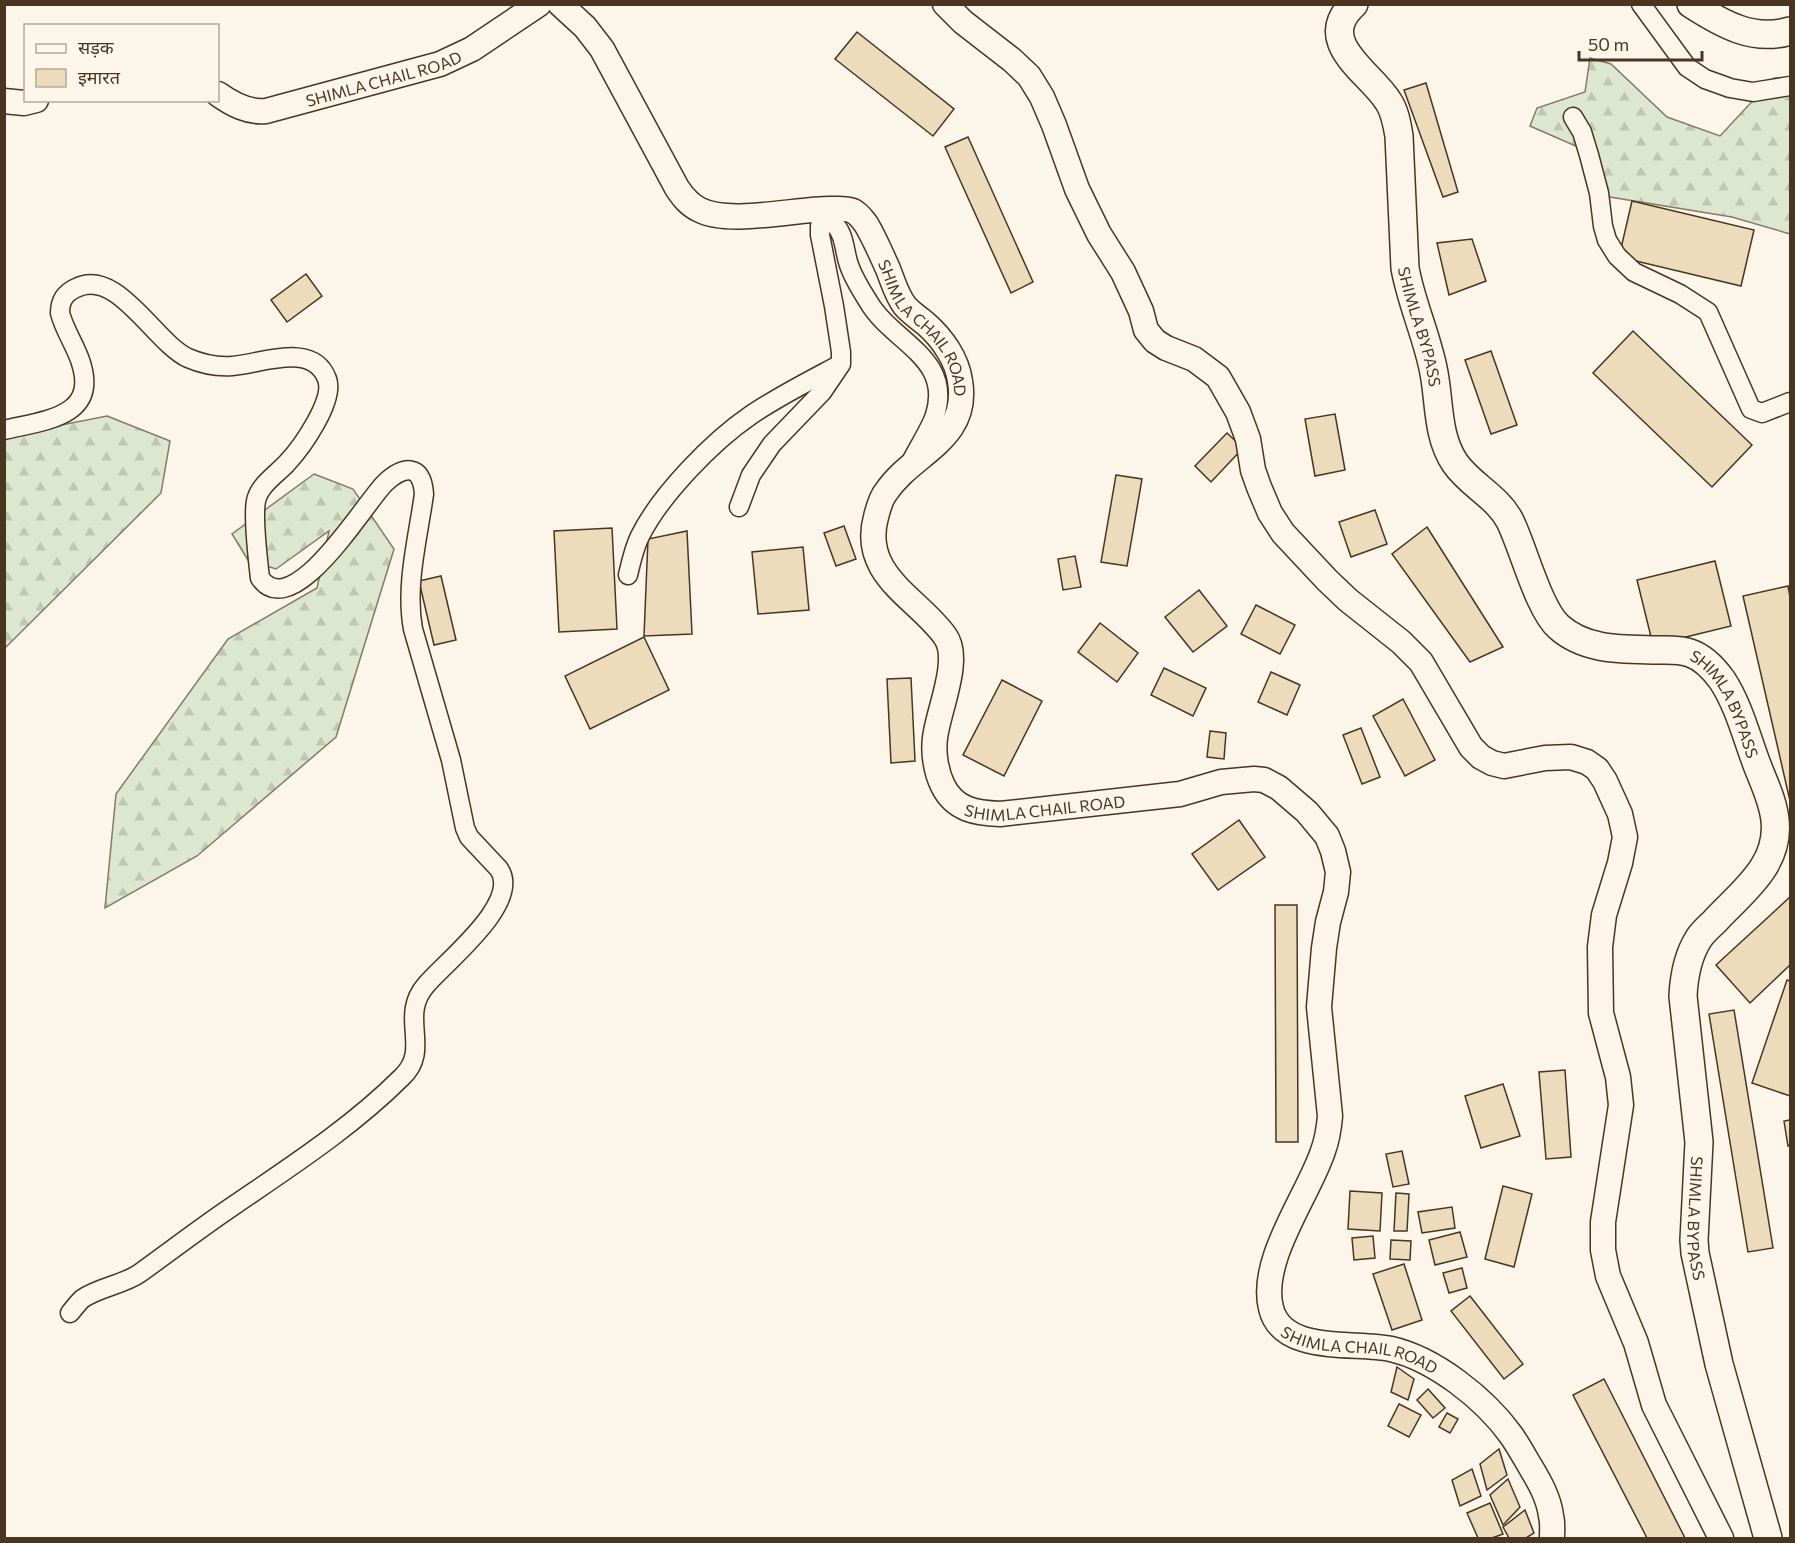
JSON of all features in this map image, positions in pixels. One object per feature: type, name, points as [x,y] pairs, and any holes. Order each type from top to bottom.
[{"type":"highway","name":"SHIMLA BYPASS","points":[[1354,4],[1342,22],[1341,40],[1351,62],[1388,101],[1395,117],[1400,147],[1405,268],[1409,290],[1434,370],[1441,426],[1446,445],[1455,463],[1506,514],[1547,612],[1558,627],[1572,638],[1589,644],[1611,648],[1672,650],[1690,653],[1709,665],[1722,680],[1736,705],[1771,802],[1775,821],[1774,843],[1769,860],[1758,876],[1699,937],[1685,974],[1683,996],[1699,1142],[1695,1253],[1719,1364],[1768,1539]]},
{"type":"highway","points":[[1691,4],[1720,24],[1750,33],[1780,34],[1791,31]]},
{"type":"main road","name":"SHIMLA CHAIL ROAD","points":[[219,95],[247,110],[267,111],[440,64],[472,49],[539,4]]},
{"type":"main road","name":"SHIMLA CHAIL ROAD","points":[[560,4],[585,27],[602,49],[676,188],[686,201],[699,210],[726,216],[821,209],[851,210],[866,224],[905,306],[940,338],[956,364],[961,396],[955,424],[885,493],[873,530],[877,558],[888,577],[946,637],[950,647],[949,676],[935,738],[935,758],[947,794],[971,812],[1000,814],[1180,794],[1221,782],[1264,780],[1279,788],[1307,812],[1327,836],[1338,872],[1324,948],[1319,1007],[1330,1116],[1323,1152],[1274,1259],[1268,1288],[1271,1309],[1276,1322],[1286,1331],[1301,1338],[1326,1343],[1391,1349],[1424,1362],[1460,1384],[1480,1400],[1511,1435],[1543,1490],[1551,1515],[1552,1539]]},
{"type":"main road","points":[[945,4],[963,22],[1029,76],[1042,97],[1054,125],[1077,189],[1099,234],[1123,272],[1146,330],[1155,341],[1194,359],[1218,377],[1238,412],[1248,440],[1253,471],[1259,488],[1270,513],[1283,533],[1326,580],[1401,642],[1421,662],[1471,747],[1481,757],[1504,766],[1545,758],[1571,757],[1587,762],[1605,781],[1620,814],[1625,837],[1620,863],[1604,915],[1599,947],[1601,1013],[1618,1077],[1621,1105],[1603,1222],[1603,1250],[1608,1276],[1636,1343],[1653,1405],[1721,1539]]},
{"type":"main road","points":[[4,101],[28,102]]},
{"type":"street","points":[[1641,4],[1687,67],[1705,79],[1730,88],[1753,92],[1791,86]]},
{"type":"street","points":[[1572,117],[1582,132],[1599,193],[1603,226],[1607,240],[1617,256],[1634,272],[1680,294],[1708,312],[1751,409],[1762,413],[1791,402]]},
{"type":"street","points":[[739,507],[751,475],[772,444],[822,392],[841,364],[834,306],[820,235],[820,226],[823,222],[833,223],[838,228],[849,265],[869,304],[880,318],[920,354],[937,380],[939,390],[934,418],[907,471]]},
{"type":"street","points":[[4,430],[67,412],[73,409],[83,395],[86,382],[84,371],[60,313],[60,304],[64,296],[82,285],[96,284],[121,296],[162,339],[180,354],[192,360],[216,366],[233,366],[294,357],[312,361],[320,368],[327,379],[328,391],[322,408],[300,447],[263,487],[256,501],[260,578],[270,587],[277,589],[290,587],[332,552],[386,483],[404,470],[411,469],[417,473],[424,483],[424,494],[410,594],[413,629],[451,760],[465,828],[470,837],[499,869],[503,881],[500,898],[486,921],[424,986],[417,998],[413,1011],[416,1056],[404,1076],[336,1134],[138,1275],[86,1297],[70,1313]]},
{"type":"street","points":[[628,575],[634,551],[646,526],[669,492],[709,451],[752,414],[841,364]]},
{"type":"green space","points":[[1590,58],[1611,64],[1667,117],[1720,136],[1774,78],[1790,78],[1790,234],[1732,217],[1604,196],[1585,150],[1530,126],[1537,108],[1585,92]]},
{"type":"green space","points":[[107,416],[170,441],[161,493],[5,648],[5,436]]},
{"type":"green space","points":[[314,474],[353,489],[394,549],[336,737],[197,856],[105,908],[116,794],[228,639],[317,588],[329,531],[276,569],[248,560],[232,534]]},
{"type":"building","points":[[857,32],[954,109],[933,136],[835,59]]},
{"type":"building","points":[[1426,83],[1458,192],[1443,197],[1404,90]]},
{"type":"building","points":[[968,137],[1033,282],[1011,293],[945,147]]},
{"type":"building","points":[[1632,201],[1754,230],[1741,286],[1619,257]]},
{"type":"building","points":[[1472,239],[1486,281],[1449,295],[1437,243]]},
{"type":"building","points":[[306,274],[322,296],[287,322],[271,300]]},
{"type":"building","points":[[1633,331],[1752,445],[1712,487],[1593,373]]},
{"type":"building","points":[[1491,351],[1517,425],[1491,434],[1465,360]]},
{"type":"building","points":[[1335,414],[1345,470],[1315,476],[1305,419]]},
{"type":"building","points":[[1227,433],[1243,448],[1211,482],[1195,466]]},
{"type":"building","points":[[1116,475],[1142,479],[1127,566],[1101,562]]},
{"type":"building","points":[[1375,510],[1387,544],[1351,557],[1339,522]]},
{"type":"building","points":[[844,526],[856,559],[836,566],[824,533]]},
{"type":"building","points":[[1427,527],[1503,647],[1470,662],[1392,554]]},
{"type":"building","points":[[612,528],[617,629],[559,632],[554,531]]},
{"type":"building","points":[[687,531],[692,634],[644,636],[648,539]]},
{"type":"building","points":[[803,547],[809,610],[758,614],[752,552]]},
{"type":"building","points":[[1075,556],[1081,587],[1063,590],[1058,559]]},
{"type":"building","points":[[1715,561],[1731,626],[1653,645],[1637,580]]},
{"type":"building","points":[[441,576],[456,640],[434,645],[419,581]]},
{"type":"building","points":[[1788,586],[1790,597],[1790,801],[1743,596]]},
{"type":"building","points":[[1199,590],[1227,626],[1193,652],[1165,617]]},
{"type":"building","points":[[1256,605],[1295,625],[1280,654],[1241,634]]},
{"type":"building","points":[[1100,623],[1138,653],[1117,682],[1078,652]]},
{"type":"building","points":[[644,637],[669,690],[590,729],[565,676]]},
{"type":"building","points":[[1164,668],[1206,688],[1193,716],[1151,695]]},
{"type":"building","points":[[1271,672],[1300,685],[1287,715],[1258,702]]},
{"type":"building","points":[[911,678],[915,761],[891,763],[887,679]]},
{"type":"building","points":[[1002,680],[1042,701],[1004,776],[963,755]]},
{"type":"building","points":[[1403,699],[1435,760],[1405,776],[1373,716]]},
{"type":"building","points":[[1361,728],[1380,777],[1362,784],[1343,735]]},
{"type":"building","points":[[1210,731],[1226,733],[1224,759],[1207,757]]},
{"type":"building","points":[[1239,820],[1265,857],[1218,890],[1192,854]]},
{"type":"building","points":[[1790,897],[1790,965],[1750,1003],[1716,965]]},
{"type":"building","points":[[1275,905],[1297,905],[1298,1142],[1276,1142]]},
{"type":"building","points":[[1787,980],[1790,981],[1790,1096],[1752,1083]]},
{"type":"building","points":[[1734,1010],[1773,1248],[1748,1252],[1709,1014]]},
{"type":"building","points":[[1565,1070],[1571,1157],[1546,1159],[1539,1072]]},
{"type":"building","points":[[1503,1084],[1520,1136],[1481,1148],[1465,1096]]},
{"type":"building","points":[[1790,1120],[1790,1145],[1788,1146],[1784,1121]]},
{"type":"building","points":[[1402,1151],[1409,1184],[1393,1187],[1386,1154]]},
{"type":"building","points":[[1503,1186],[1532,1194],[1514,1267],[1485,1259]]},
{"type":"building","points":[[1350,1191],[1382,1193],[1380,1231],[1348,1229]]},
{"type":"building","points":[[1396,1193],[1409,1194],[1407,1231],[1394,1231]]},
{"type":"building","points":[[1452,1207],[1455,1228],[1422,1233],[1418,1212]]},
{"type":"building","points":[[1460,1232],[1467,1257],[1435,1265],[1429,1240]]},
{"type":"building","points":[[1373,1236],[1375,1258],[1354,1260],[1352,1238]]},
{"type":"building","points":[[1391,1240],[1411,1241],[1410,1260],[1390,1259]]},
{"type":"building","points":[[1404,1264],[1422,1320],[1392,1330],[1373,1274]]},
{"type":"building","points":[[1462,1268],[1467,1288],[1449,1293],[1443,1273]]},
{"type":"building","points":[[1470,1296],[1523,1364],[1504,1379],[1451,1311]]},
{"type":"building","points":[[1397,1367],[1414,1379],[1408,1400],[1391,1392]]},
{"type":"building","points":[[1604,1379],[1685,1538],[1647,1538],[1573,1395]]},
{"type":"building","points":[[1428,1389],[1445,1408],[1433,1418],[1417,1400]]},
{"type":"building","points":[[1399,1404],[1421,1415],[1409,1437],[1388,1426]]},
{"type":"building","points":[[1447,1413],[1458,1419],[1450,1433],[1439,1427]]},
{"type":"building","points":[[1499,1449],[1507,1475],[1487,1490],[1480,1464]]},
{"type":"building","points":[[1472,1469],[1481,1496],[1460,1506],[1452,1480]]},
{"type":"building","points":[[1508,1479],[1520,1507],[1503,1525],[1490,1495]]},
{"type":"building","points":[[1490,1503],[1503,1534],[1492,1538],[1478,1538],[1467,1513]]},
{"type":"building","points":[[1525,1510],[1534,1533],[1526,1538],[1509,1538],[1503,1527]]}]
